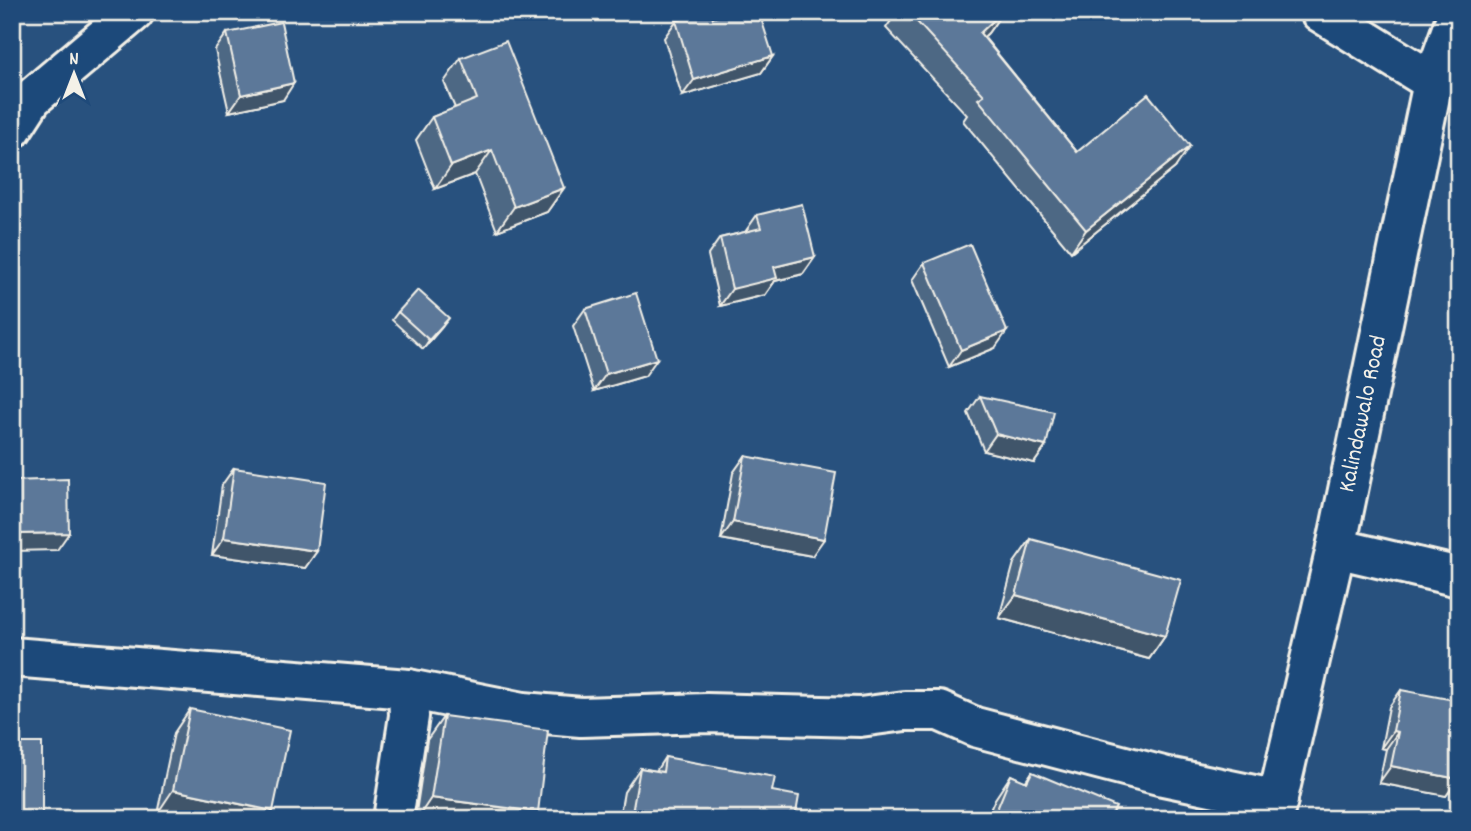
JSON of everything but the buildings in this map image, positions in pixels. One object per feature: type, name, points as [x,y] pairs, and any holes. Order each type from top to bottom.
[{"type":"street","points":[[12,129],[32,98],[134,12]]},
{"type":"street","points":[[1320,12],[1433,82]]},
{"type":"street","name":"Kalindawalo Road","points":[[1276,809],[1336,548],[1433,82],[1458,12]]},
{"type":"street","points":[[1336,548],[1459,577]]},
{"type":"street","points":[[12,657],[408,689],[523,712],[581,717],[707,713],[860,717],[905,711],[939,712],[975,727],[1276,809]]},
{"type":"street","points":[[393,819],[409,716],[408,689]]}]
